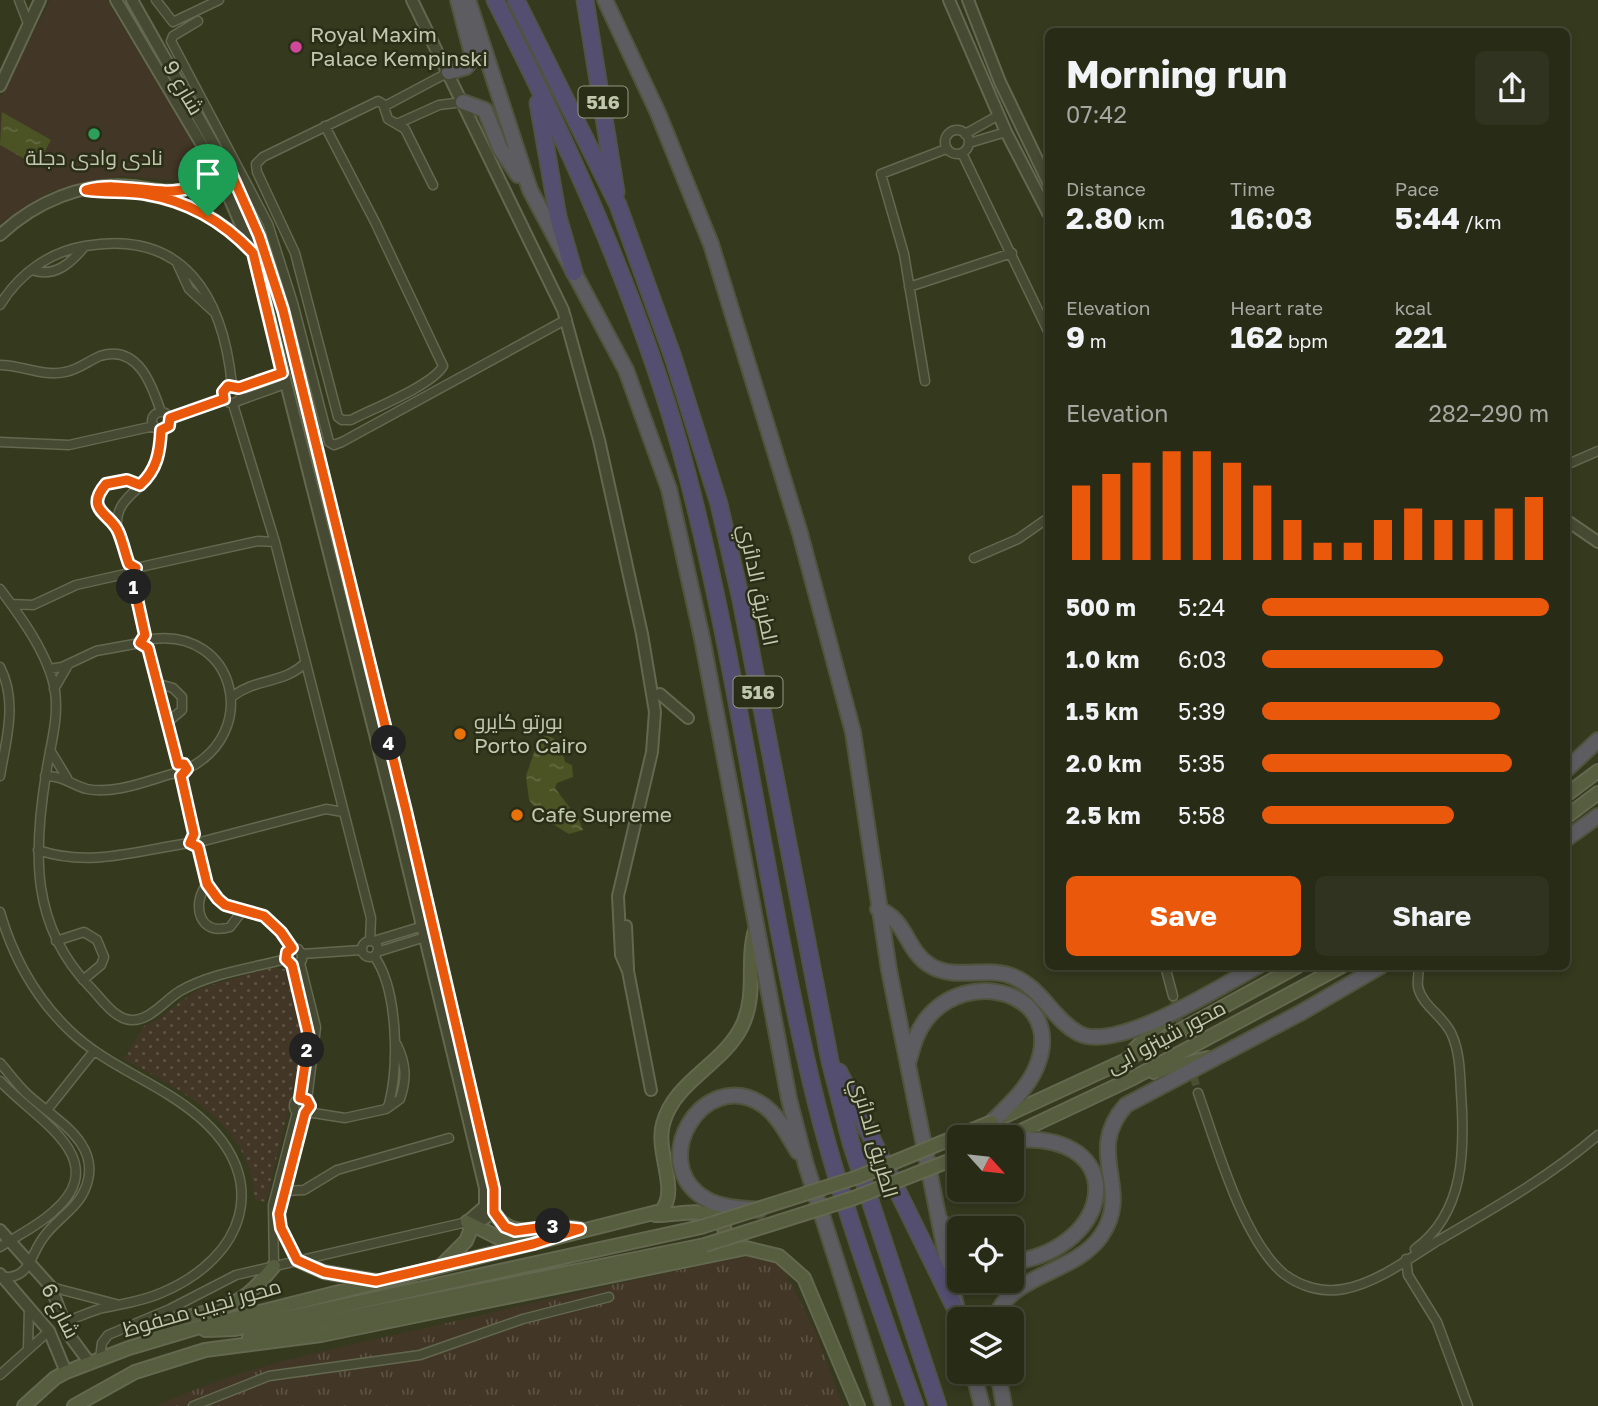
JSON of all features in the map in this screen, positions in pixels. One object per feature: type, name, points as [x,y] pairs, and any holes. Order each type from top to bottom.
[{"type":"highway","points":[[445,73],[466,67],[472,58],[458,0]]},
{"type":"highway","name":"516","points":[[468,0],[480,29],[518,162],[530,190],[626,370],[669,489],[699,624],[789,1100],[806,1165],[883,1406]]},
{"type":"highway","name":"الطريق الدائري","points":[[495,0],[586,187],[655,365],[678,443],[728,644],[793,997],[814,1093],[850,1225],[915,1406]]},
{"type":"highway","name":"الطريق الدائري","points":[[516,0],[618,205],[673,357],[722,516],[741,600],[830,1061],[851,1143],[938,1406]]},
{"type":"highway","name":"516","points":[[585,0],[618,205]]},
{"type":"highway","name":"الطريق الدائري","points":[[605,0],[658,113],[711,244],[771,432],[853,732],[878,909],[956,1307]]},
{"type":"highway","name":"516","points":[[531,70],[549,149],[558,217],[574,272]]},
{"type":"highway","points":[[460,102],[485,110],[504,155],[530,190]]},
{"type":"highway","points":[[1570,767],[1598,740]]},
{"type":"highway","points":[[1570,836],[1598,816]]},
{"type":"highway","points":[[878,909],[899,922],[918,956],[929,965],[951,973],[985,970],[1014,977],[1032,987],[1069,1027],[1085,1037],[1116,1037],[1170,1014],[1251,970]]},
{"type":"highway","points":[[1002,1307],[1009,1295],[1073,1261],[1102,1234],[1109,1222],[1114,1196],[1106,1144],[1118,1113],[1135,1098],[1374,970]]},
{"type":"highway","points":[[908,1064],[916,1037],[929,1016],[948,1000],[971,992],[997,990],[1014,996],[1033,1014],[1042,1039],[1039,1059],[1031,1077],[992,1122]]},
{"type":"highway","points":[[830,1061],[844,1081],[954,1307]]},
{"type":"highway","points":[[760,1210],[724,1206],[701,1195],[685,1176],[680,1159],[680,1142],[695,1113],[708,1102],[724,1097],[740,1096],[755,1101],[779,1122],[806,1165]]},
{"type":"highway","points":[[1024,1140],[1048,1139],[1074,1149],[1085,1160],[1094,1181],[1095,1204],[1089,1219],[1069,1241],[1024,1260]]},
{"type":"highway","points":[[937,1217],[947,1229]]},
{"type":"highway","points":[[976,1384],[982,1406]]},
{"type":"highway","points":[[1000,1384],[1004,1406]]},
{"type":"main road","points":[[1570,792],[1598,771]]},
{"type":"main road","points":[[1570,814],[1598,793]]},
{"type":"main road","points":[[653,1215],[664,1208],[669,1196],[660,1147],[665,1116],[679,1094],[726,1051],[743,1025],[753,991],[751,949],[757,927]]},
{"type":"main road","name":"محور شينزو ابى","points":[[196,1328],[235,1329],[701,1227],[760,1210],[858,1177],[992,1122],[1124,1061],[1291,970]]},
{"type":"main road","name":"محور شينزو ابى","points":[[1024,1129],[1133,1078],[1335,970]]},
{"type":"main road","points":[[1124,1061],[1170,1014]]},
{"type":"main road","points":[[1133,1078],[1220,1054]]},
{"type":"main road","points":[[205,1350],[222,1342],[705,1245],[855,1198],[947,1162]]},
{"type":"main road","name":"محور نجيب محفوظ","points":[[24,1406],[55,1378],[66,1372],[149,1341],[376,1281],[533,1244],[580,1229],[694,1210],[713,1216],[721,1224],[725,1236],[718,1255]]},
{"type":"main road","points":[[494,1212],[505,1227],[515,1231],[552,1226],[580,1229]]},
{"type":"main road","points":[[467,1222],[505,1240],[533,1244]]},
{"type":"main road","points":[[441,1266],[468,1238],[471,1229],[467,1222]]},
{"type":"main road","name":"محور نجيب محفوظ","points":[[74,1406],[135,1372],[205,1350],[321,1335],[746,1248],[763,1250],[786,1260],[799,1271],[809,1285],[858,1406]]},
{"type":"main road","points":[[297,1260],[324,1272],[376,1281]]},
{"type":"main road","points":[[149,1341],[168,1324],[238,1300],[256,1287],[274,1266]]},
{"type":"street","points":[[19,0],[29,26]]},
{"type":"street","points":[[0,86],[40,0]]},
{"type":"street","name":"شارع 9","points":[[116,0],[223,169],[253,253],[350,642],[400,812],[494,1189],[494,1212]]},
{"type":"street","name":"شارع 9","points":[[132,0],[259,236],[283,310],[363,640],[424,932],[485,1188],[485,1206],[467,1222]]},
{"type":"street","points":[[156,0],[173,22],[219,0]]},
{"type":"street","points":[[404,0],[460,102],[567,319],[599,440],[642,634],[654,702],[655,732],[620,886],[621,955],[628,971],[651,1090]]},
{"type":"street","points":[[412,0],[445,73]]},
{"type":"street","points":[[949,0],[1006,132],[1045,207]]},
{"type":"street","points":[[968,0],[1000,82],[1045,176]]},
{"type":"street","points":[[198,21],[173,36],[171,41],[268,224],[290,291],[329,442],[342,442],[567,319]]},
{"type":"street","points":[[385,106],[445,73]]},
{"type":"street","points":[[325,126],[375,222],[443,366],[434,377],[346,422],[338,417],[295,253],[255,168],[263,157],[325,126],[376,102],[385,106]]},
{"type":"street","points":[[399,123],[439,105],[460,102]]},
{"type":"street","points":[[385,106],[388,119],[399,123],[405,130],[433,185]]},
{"type":"street","points":[[965,134],[999,115]]},
{"type":"street","points":[[946,149],[945,139],[951,132],[960,131],[965,134],[969,143]]},
{"type":"street","points":[[946,149],[955,154],[962,153],[969,143],[1006,132]]},
{"type":"street","points":[[925,381],[901,243],[881,174],[946,149]]},
{"type":"street","points":[[962,153],[1045,324]]},
{"type":"street","points":[[0,235],[47,202],[86,190],[119,185],[179,190],[200,184],[223,169]]},
{"type":"street","points":[[86,190],[145,194],[176,202],[225,226],[253,253]]},
{"type":"street","points":[[0,305],[18,281],[68,249],[132,242],[177,262],[197,281],[217,315],[235,386],[241,395],[236,403],[272,530],[371,918],[372,941],[386,984],[397,1044],[404,1058],[405,1078],[400,1099],[386,1109],[345,1118],[303,1112],[294,1104],[304,1099]]},
{"type":"street","points":[[32,270],[47,273],[55,271],[73,260],[85,246]]},
{"type":"street","points":[[909,286],[1012,253]]},
{"type":"street","points":[[269,315],[283,310]]},
{"type":"street","points":[[0,365],[43,373],[65,372],[102,356],[123,356],[142,369],[151,382],[161,412],[170,418]]},
{"type":"street","points":[[224,399],[225,388],[282,373]]},
{"type":"street","points":[[170,418],[224,399],[236,403],[285,384]]},
{"type":"street","points":[[161,412],[154,416],[158,428],[157,463],[121,506],[117,528],[178,764],[184,764],[181,773],[194,834],[201,835],[197,844],[207,884],[225,905],[254,912],[274,923],[292,948],[298,949],[295,960],[309,1037],[304,1099],[310,1106],[303,1112],[273,1205],[274,1266]]},
{"type":"street","points":[[0,442],[69,445],[169,426],[170,418]]},
{"type":"street","points":[[1570,464],[1598,451]]},
{"type":"street","points":[[306,460],[318,457]]},
{"type":"street","points":[[117,528],[100,512],[98,497],[101,490],[116,480],[127,480],[140,485]]},
{"type":"street","points":[[974,558],[1018,539],[1045,520]]},
{"type":"street","points":[[1570,523],[1598,542]]},
{"type":"street","points":[[258,541],[272,530]]},
{"type":"street","points":[[12,604],[33,605],[76,585],[130,570],[258,541],[275,542]]},
{"type":"street","points":[[0,589],[12,604],[49,668],[54,689],[56,727],[45,776],[37,866],[45,913],[56,941],[67,962],[83,980],[117,1014],[133,1020],[142,1019],[177,992],[201,981],[295,960],[361,950]]},
{"type":"street","points":[[23,624],[33,605]]},
{"type":"street","points":[[622,925],[627,884],[660,744],[660,694],[649,647],[642,634]]},
{"type":"street","points":[[45,776],[67,778],[88,789],[101,789],[181,773],[211,754],[219,743],[230,720],[233,696],[218,662],[195,644],[168,637],[96,651],[68,665],[49,668]]},
{"type":"street","points":[[350,642],[363,640]]},
{"type":"street","points":[[233,696],[247,687],[293,675],[305,663]]},
{"type":"street","points":[[54,689],[68,665]]},
{"type":"street","points":[[0,667],[11,706],[0,776]]},
{"type":"street","points":[[293,675],[310,680]]},
{"type":"street","points":[[228,683],[247,687]]},
{"type":"street","points":[[159,684],[173,688],[182,697],[182,710],[169,721]]},
{"type":"street","points":[[660,694],[688,718]]},
{"type":"street","points":[[50,750],[67,778]]},
{"type":"street","points":[[326,809],[339,796]]},
{"type":"street","points":[[38,850],[58,856],[108,858],[197,844],[326,809],[343,812]]},
{"type":"street","points":[[37,866],[58,856]]},
{"type":"street","points":[[207,884],[198,898],[199,916],[206,924],[214,928],[230,927],[243,910]]},
{"type":"street","points":[[0,912],[13,948],[33,987],[68,1030],[94,1051],[197,1115],[229,1148],[241,1180],[242,1197],[238,1222],[227,1244],[216,1257],[163,1293],[64,1322]]},
{"type":"street","points":[[56,941],[84,932],[97,940],[104,957],[101,965],[83,980]]},
{"type":"street","points":[[424,932],[375,954],[364,956],[361,950],[363,943],[424,932]]},
{"type":"street","points":[[1166,970],[1173,996]]},
{"type":"street","points":[[1406,1260],[1437,1229],[1450,1207],[1460,1175],[1462,1152],[1460,1076],[1455,1043],[1448,1026],[1420,992],[1419,970]]},
{"type":"street","points":[[47,1110],[94,1051]]},
{"type":"street","points":[[0,1063],[25,1092],[71,1129],[83,1145],[88,1172],[86,1188],[78,1201],[43,1238],[31,1262],[21,1274],[1,1276]]},
{"type":"street","points":[[0,1082],[67,1145],[76,1167],[75,1184],[55,1211],[0,1247]]},
{"type":"street","points":[[1198,1093],[1239,1204],[1260,1242],[1282,1272],[1310,1287],[1336,1290],[1363,1284],[1406,1260],[1531,1185],[1598,1135]]},
{"type":"street","points":[[297,1260],[280,1222],[303,1112]]},
{"type":"street","points":[[285,1191],[304,1190],[337,1170],[449,1138]]},
{"type":"street","points":[[95,1360],[102,1343],[113,1333],[170,1309],[229,1277],[484,1219],[494,1212]]},
{"type":"street","name":"شارع 6","points":[[0,1230],[51,1287],[64,1322],[95,1360]]},
{"type":"street","points":[[1406,1260],[1408,1275],[1437,1322],[1468,1406]]},
{"type":"street","name":"شارع 6","points":[[1,1276],[49,1331],[66,1372]]},
{"type":"street","points":[[51,1287],[119,1305]]},
{"type":"street","points":[[193,1406],[269,1376],[420,1355],[523,1319],[610,1297]]},
{"type":"street","points":[[28,1348],[29,1308]]},
{"type":"street","points":[[0,1375],[49,1331]]},
{"type":"green space","name":"نادى وادى دجلة","points":[[50,0],[107,0],[208,169],[183,181],[120,176],[48,193],[0,223],[0,98]]},
{"type":"green space","points":[[272,967],[289,970],[306,1034],[266,1202],[255,1200],[251,1173],[228,1131],[191,1098],[124,1059],[144,1026],[159,1019],[181,1001],[202,988]]},
{"type":"green space","points":[[754,1255],[774,1259],[783,1267],[816,1333],[843,1406],[156,1406],[228,1378],[300,1357]]},
{"type":"water","points":[[2,112],[51,140],[37,166],[0,145]]},
{"type":"water","points":[[545,736],[557,742],[565,762],[572,765],[573,777],[557,783],[555,788],[579,820],[583,830],[569,834],[544,819],[529,800],[526,776],[538,741]]},
{"type":"tunnel","points":[[1173,996],[1187,1050]]},
{"type":"tunnel","points":[[1191,1066],[1198,1093]]},
{"type":"place","name":"Royal Maxim Palace Kempinski","points":[[296,47]]},
{"type":"place","name":"نادى وادى دجلة","points":[[94,134]]},
{"type":"place","name":"بورتو كايرو Porto Cairo","points":[[460,734]]},
{"type":"place","name":"Cafe Supreme","points":[[517,815]]},
{"type":"route","points":[[228,166],[244,198],[283,310],[406,811],[494,1189],[494,1212],[505,1227],[515,1231],[552,1226],[580,1229],[533,1244],[376,1281],[362,1276],[324,1272],[297,1260],[281,1228],[279,1214],[305,1113],[310,1106],[305,1098],[300,1098],[309,1037],[292,965],[286,959],[287,952],[292,948],[274,923],[254,912],[225,905],[207,884],[198,847],[190,843],[194,834],[181,776],[187,769],[184,764],[178,764],[148,648],[140,643],[145,635],[132,576],[136,573],[136,568],[129,564],[117,528],[104,517],[98,506],[98,497],[106,484],[127,480],[140,485],[151,474],[160,450],[161,430],[169,426],[170,418],[224,399],[223,392],[228,386],[239,388],[282,373],[253,253],[225,226],[208,216],[161,197],[86,190],[119,185],[179,190],[200,184],[228,166]]}]
